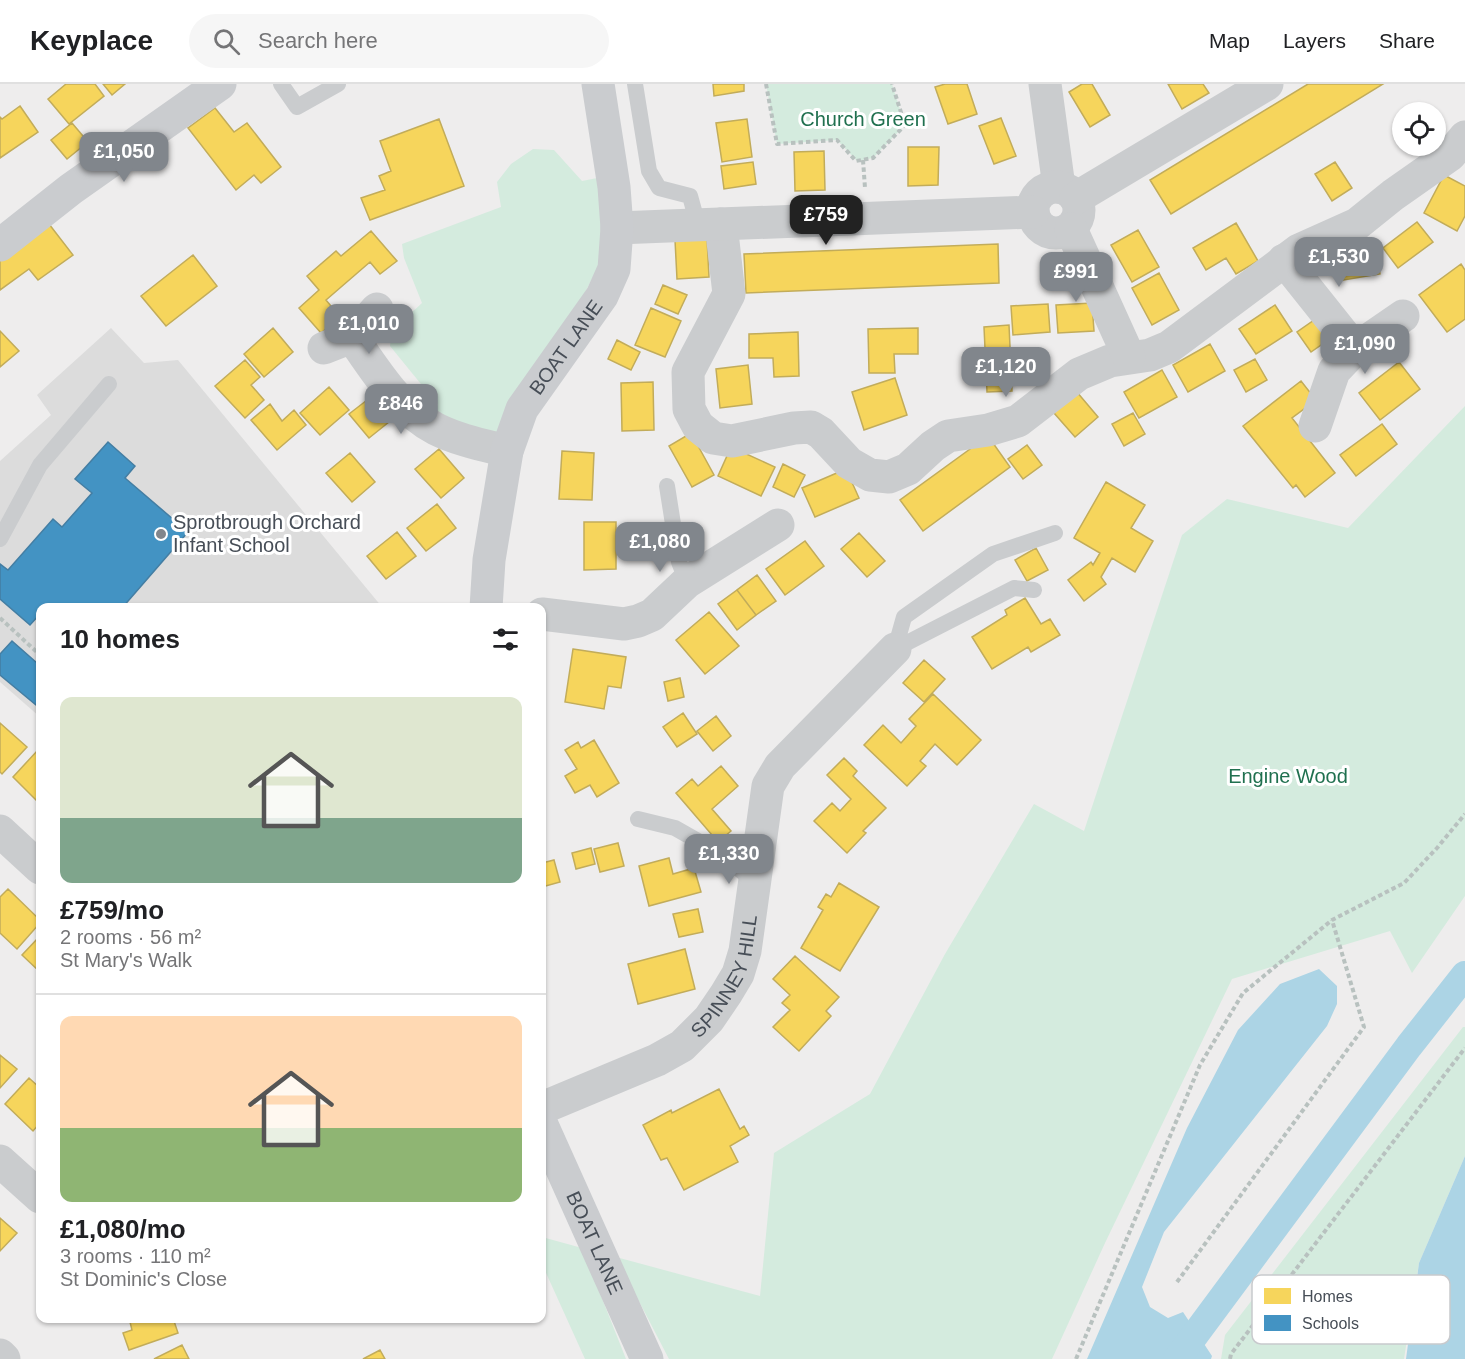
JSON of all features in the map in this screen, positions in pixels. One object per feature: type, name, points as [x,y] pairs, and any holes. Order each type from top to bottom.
[{"type":"street","points":[[0,245],[71,189],[220,84]]},
{"type":"street","name":"BOAT LANE","points":[[486,603],[489,560],[507,451],[522,409],[602,296],[614,269],[617,228],[614,188],[598,84]]},
{"type":"street","points":[[1045,84],[1069,205],[1129,357]]},
{"type":"street","points":[[1069,205],[1267,84]]},
{"type":"street","points":[[709,224],[729,294],[688,372],[689,409],[698,426],[713,438],[732,441],[794,428],[812,427],[821,433],[849,463],[870,475],[889,477],[908,469],[933,446],[948,436],[988,430],[1018,421],[1079,374],[1110,361],[1150,355],[1169,347],[1299,250],[1357,224],[1393,195],[1450,155],[1465,136]]},
{"type":"street","points":[[617,228],[1033,212],[1037,197],[1050,188],[1069,205]]},
{"type":"street","points":[[1284,260],[1355,349]]},
{"type":"street","points":[[376,309],[338,342],[405,406],[435,428],[465,440],[507,451]]},
{"type":"street","points":[[1315,426],[1334,371],[1355,349],[1403,316]]},
{"type":"street","points":[[546,614],[624,624],[638,621],[652,615],[687,582],[778,525]]},
{"type":"street","name":"SPINNEY HILL","points":[[546,1106],[657,1060],[682,1046],[709,1019],[738,974],[745,951],[768,786],[780,765],[895,649]]},
{"type":"street","points":[[0,831],[36,864]]},
{"type":"street","name":"BOAT LANE","points":[[546,1134],[647,1359]]},
{"type":"street","points":[[0,1161],[36,1193]]},
{"type":"street","points":[[0,1355],[4,1359]]},
{"type":"lane","points":[[281,84],[297,107],[338,84]]},
{"type":"lane","points":[[635,84],[649,171],[659,188],[690,196],[709,224]]},
{"type":"lane","points":[[0,538],[40,465],[109,384]]},
{"type":"lane","points":[[667,486],[679,562],[687,582]]},
{"type":"lane","points":[[895,649],[904,617],[993,554],[1055,533]]},
{"type":"lane","points":[[895,649],[1014,588],[1034,590]]},
{"type":"lane","points":[[638,819],[675,828],[719,853],[755,882]]},
{"type":"path","points":[[766,84],[777,144],[837,140],[856,161],[873,158],[905,125],[892,84]]},
{"type":"path","points":[[0,618],[36,651]]},
{"type":"path","points":[[1076,1359],[1200,1065],[1243,993],[1332,920],[1404,883],[1465,814]]},
{"type":"path","points":[[1177,1282],[1364,1028],[1332,920]]},
{"type":"path","points":[[1292,1275],[1465,1048]]},
{"type":"path","points":[[1230,1359],[1252,1328]]},
{"type":"shaded area","name":"Sprotbrough Orchard Infant School","points":[[111,328],[144,363],[178,360],[379,603],[36,603],[36,714],[0,682],[0,461],[51,415],[37,395]]},
{"type":"green space","name":"Church Green","points":[[766,84],[892,84],[905,125],[873,158],[857,161],[837,140],[777,144]]},
{"type":"green space","points":[[533,149],[554,150],[582,181],[612,175],[617,228],[507,451],[421,419],[438,405],[390,346],[397,326],[422,303],[404,258],[402,244],[501,207],[497,182],[511,164]]},
{"type":"green space","name":"Engine Wood","points":[[1465,406],[1465,896],[1412,973],[1390,931],[1232,979],[1052,1359],[669,1359],[616,1257],[760,1296],[774,1153],[870,1094],[945,954],[1034,804],[1084,831],[1182,535],[1227,499],[1348,528]]},
{"type":"green space","points":[[1465,1027],[1465,1156],[1419,1263],[1417,1275],[1271,1275]]},
{"type":"green space","points":[[546,1238],[582,1248],[626,1359],[585,1359],[546,1273]]},
{"type":"green space","points":[[1252,1300],[1252,1344],[1406,1344],[1404,1359],[1221,1359],[1225,1335]]},
{"type":"water","points":[[1319,969],[1337,986],[1337,1004],[1327,1026],[1164,1232],[1142,1287],[1150,1307],[1168,1318],[1183,1312],[1212,1356],[1211,1359],[1087,1359],[1187,1128],[1238,1030],[1280,984]]},
{"type":"water","points":[[1465,1156],[1465,1359],[1406,1359],[1408,1344],[1450,1344],[1450,1275],[1417,1275],[1419,1263]]},
{"type":"building: Homes","points":[[66,84],[95,84],[104,96],[69,124],[48,99]]},
{"type":"building: Homes","points":[[103,84],[125,84],[112,95]]},
{"type":"building: Homes","points":[[713,84],[744,84],[744,91],[714,96]]},
{"type":"building: Homes","points":[[945,84],[967,84],[977,114],[948,124],[935,87]]},
{"type":"building: Homes","points":[[1082,84],[1092,84],[1110,115],[1090,127],[1069,92]]},
{"type":"building: Homes","points":[[1168,84],[1203,84],[1209,93],[1182,109]]},
{"type":"building: Homes","points":[[1308,84],[1383,84],[1171,214],[1150,180]]},
{"type":"building: Homes","points":[[20,106],[38,132],[0,158],[0,117],[2,119]]},
{"type":"building: Homes","points":[[215,108],[234,132],[247,123],[281,167],[261,183],[254,175],[236,190],[188,128]]},
{"type":"building: Homes","points":[[1001,118],[1016,156],[994,164],[979,126]]},
{"type":"building: Homes","points":[[439,119],[464,186],[370,220],[361,198],[385,190],[379,176],[391,171],[380,141]]},
{"type":"building: Homes","points":[[747,119],[752,157],[722,162],[716,123]]},
{"type":"building: Homes","points":[[72,123],[88,142],[67,159],[51,140]]},
{"type":"building: Homes","points":[[908,147],[939,147],[938,185],[908,186]]},
{"type":"building: Homes","points":[[824,151],[825,190],[795,191],[794,152]]},
{"type":"building: Homes","points":[[753,162],[756,184],[724,189],[721,166]]},
{"type":"building: Homes","points":[[1335,162],[1352,188],[1332,201],[1315,174]]},
{"type":"building: Homes","points":[[1444,175],[1465,186],[1465,216],[1457,231],[1424,213]]},
{"type":"building: Homes","points":[[1417,222],[1433,242],[1398,268],[1383,248]]},
{"type":"building: Homes","points":[[1236,223],[1258,261],[1236,274],[1226,258],[1206,270],[1193,248]]},
{"type":"building: Homes","points":[[49,224],[73,255],[38,280],[29,269],[0,290],[0,260]]},
{"type":"building: Homes","points":[[1138,230],[1159,267],[1132,282],[1111,245]]},
{"type":"building: Homes","points":[[371,231],[397,261],[380,274],[370,262],[326,300],[340,317],[321,333],[299,308],[319,290],[307,276],[336,251],[341,256]]},
{"type":"building: Homes","points":[[707,238],[709,277],[677,279],[675,240]]},
{"type":"building: Homes","points":[[998,244],[999,283],[746,293],[744,254]]},
{"type":"building: Homes","points":[[1375,244],[1380,274],[1338,281],[1332,251]]},
{"type":"building: Homes","points":[[193,255],[217,286],[166,326],[141,296]]},
{"type":"building: Homes","points":[[1461,264],[1465,270],[1465,319],[1447,332],[1419,295]]},
{"type":"building: Homes","points":[[1159,273],[1179,310],[1152,325],[1132,288]]},
{"type":"building: Homes","points":[[663,285],[687,295],[678,314],[655,304]]},
{"type":"building: Homes","points":[[1092,303],[1094,331],[1058,333],[1056,305]]},
{"type":"building: Homes","points":[[1048,304],[1050,332],[1013,335],[1011,306]]},
{"type":"building: Homes","points":[[1275,305],[1292,331],[1256,354],[1239,329]]},
{"type":"building: Homes","points":[[651,308],[681,321],[665,357],[635,345]]},
{"type":"building: Homes","points":[[1317,318],[1331,338],[1311,352],[1297,332]]},
{"type":"building: Homes","points":[[1009,325],[1012,391],[987,392],[984,327]]},
{"type":"building: Homes","points":[[273,328],[293,352],[264,377],[244,354]]},
{"type":"building: Homes","points":[[918,328],[918,354],[894,354],[895,373],[869,373],[868,329]]},
{"type":"building: Homes","points":[[0,331],[19,351],[0,367]]},
{"type":"building: Homes","points":[[798,332],[799,376],[774,377],[773,358],[749,358],[749,334]]},
{"type":"building: Homes","points":[[617,340],[640,352],[631,370],[608,359]]},
{"type":"building: Homes","points":[[1210,344],[1225,371],[1188,392],[1173,365]]},
{"type":"building: Homes","points":[[1255,359],[1267,380],[1246,392],[1234,370]]},
{"type":"building: Homes","points":[[245,360],[260,377],[251,385],[264,400],[245,418],[215,386]]},
{"type":"building: Homes","points":[[1399,362],[1420,389],[1380,420],[1359,393]]},
{"type":"building: Homes","points":[[748,365],[752,404],[720,408],[716,369]]},
{"type":"building: Homes","points":[[1162,370],[1177,397],[1139,418],[1124,392]]},
{"type":"building: Homes","points":[[895,378],[907,415],[864,430],[852,392]]},
{"type":"building: Homes","points":[[1301,381],[1316,400],[1292,418],[1335,473],[1305,497],[1296,485],[1293,488],[1243,426]]},
{"type":"building: Homes","points":[[653,382],[654,430],[622,431],[621,383]]},
{"type":"building: Homes","points":[[1071,385],[1098,417],[1075,437],[1047,405]]},
{"type":"building: Homes","points":[[329,387],[349,410],[320,435],[300,413]]},
{"type":"building: Homes","points":[[380,390],[399,414],[369,438],[349,414]]},
{"type":"building: Homes","points":[[270,404],[282,421],[294,410],[306,425],[277,450],[251,420]]},
{"type":"building: Homes","points":[[1133,413],[1145,434],[1124,446],[1112,424]]},
{"type":"building: Homes","points":[[1382,424],[1397,444],[1356,476],[1340,455]]},
{"type":"building: Homes","points":[[691,433],[714,475],[692,487],[669,446]]},
{"type":"building: Homes","points":[[988,436],[1010,467],[923,531],[900,500]]},
{"type":"building: Homes","points":[[1027,445],[1042,465],[1023,479],[1008,459]]},
{"type":"building: Homes","points":[[731,447],[775,467],[761,496],[718,476]]},
{"type":"building: Homes","points":[[439,449],[464,478],[441,498],[415,469]]},
{"type":"building: Homes","points":[[562,451],[594,453],[592,500],[559,499]]},
{"type":"building: Homes","points":[[350,453],[375,482],[352,502],[326,473]]},
{"type":"building: Homes","points":[[783,464],[805,475],[794,497],[773,487]]},
{"type":"building: Homes","points":[[846,469],[859,498],[815,517],[802,488]]},
{"type":"building: Homes","points":[[1106,482],[1145,505],[1131,528],[1153,541],[1135,572],[1112,558],[1101,577],[1106,584],[1084,601],[1068,580],[1091,562],[1093,565],[1100,553],[1074,538]]},
{"type":"building: Homes","points":[[437,504],[456,528],[426,551],[407,528]]},
{"type":"building: Homes","points":[[584,522],[616,522],[616,569],[584,570]]},
{"type":"building: Homes","points":[[397,532],[416,556],[386,579],[367,556]]},
{"type":"building: Homes","points":[[859,533],[885,561],[867,577],[841,549]]},
{"type":"building: Homes","points":[[805,541],[824,566],[785,595],[766,569]]},
{"type":"building: Homes","points":[[1036,548],[1048,570],[1027,581],[1015,560]]},
{"type":"building: Homes","points":[[757,575],[776,601],[756,615],[737,590]]},
{"type":"building: Homes","points":[[737,590],[756,615],[737,630],[718,604]]},
{"type":"building: Homes","points":[[1025,598],[1041,624],[1050,619],[1060,635],[1031,652],[1028,647],[992,669],[972,637],[1007,615],[1005,610]]},
{"type":"building: Homes","points":[[709,612],[739,646],[705,674],[676,640]]},
{"type":"building: Homes","points":[[573,649],[626,657],[621,688],[608,686],[604,709],[565,702]]},
{"type":"building: Homes","points":[[924,660],[945,679],[924,702],[903,683]]},
{"type":"building: Homes","points":[[680,678],[684,697],[668,701],[664,682]]},
{"type":"building: Homes","points":[[933,694],[981,740],[957,765],[935,744],[920,761],[926,766],[907,786],[864,745],[883,725],[901,743],[916,726],[909,719]]},
{"type":"building: Homes","points":[[683,713],[697,734],[677,747],[663,727]]},
{"type":"building: Homes","points":[[716,716],[731,736],[713,751],[697,731]]},
{"type":"building: Homes","points":[[0,723],[27,747],[2,774],[0,772]]},
{"type":"building: Homes","points":[[594,740],[619,783],[597,797],[590,785],[575,793],[565,776],[577,769],[565,750],[578,742],[581,748]]},
{"type":"building: Homes","points":[[36,752],[36,800],[13,777]]},
{"type":"building: Homes","points":[[844,758],[857,771],[853,776],[886,808],[863,831],[866,833],[847,853],[814,821],[832,803],[840,811],[851,799],[827,775]]},
{"type":"building: Homes","points":[[721,766],[738,786],[712,809],[731,831],[718,842],[676,793],[692,779],[698,786]]},
{"type":"building: Homes","points":[[618,843],[624,866],[600,872],[594,849]]},
{"type":"building: Homes","points":[[591,848],[595,864],[576,869],[572,853]]},
{"type":"building: Homes","points":[[669,858],[673,874],[694,868],[701,892],[649,906],[639,866]]},
{"type":"building: Homes","points":[[554,860],[560,882],[546,886],[546,862]]},
{"type":"building: Homes","points":[[839,883],[879,907],[840,971],[801,948],[823,910],[818,907],[826,894],[831,897]]},
{"type":"building: Homes","points":[[8,889],[36,916],[36,928],[17,949],[0,933],[0,897]]},
{"type":"building: Homes","points":[[698,909],[703,932],[679,937],[673,914]]},
{"type":"building: Homes","points":[[36,940],[36,968],[22,955]]},
{"type":"building: Homes","points":[[685,949],[695,989],[638,1004],[628,964]]},
{"type":"building: Homes","points":[[795,956],[839,997],[826,1011],[831,1016],[799,1051],[773,1027],[790,1010],[782,1003],[790,995],[773,979]]},
{"type":"building: Homes","points":[[0,1055],[17,1069],[0,1088]]},
{"type":"building: Homes","points":[[29,1078],[36,1084],[36,1128],[33,1131],[5,1104]]},
{"type":"building: Homes","points":[[719,1089],[740,1129],[744,1126],[749,1135],[730,1146],[738,1162],[684,1190],[667,1158],[661,1160],[643,1125]]},
{"type":"building: Homes","points":[[0,1218],[17,1233],[0,1251]]},
{"type":"building: Homes","points":[[130,1323],[175,1323],[178,1333],[129,1350],[123,1333],[132,1330]]},
{"type":"building: Homes","points":[[182,1345],[189,1359],[154,1359]]},
{"type":"building: Homes","points":[[380,1350],[385,1359],[363,1359]]},
{"type":"building: Schools","points":[[108,442],[135,466],[125,478],[188,532],[126,603],[36,603],[36,618],[30,625],[0,599],[0,564],[8,570],[53,519],[62,527],[92,493],[75,479]]},
{"type":"building: Schools","points":[[12,641],[36,662],[36,705],[0,675],[0,654]]},
{"type":"waterway","points":[[1177,1359],[1409,1046],[1465,975]]},
{"type":"place","name":"Sprotbrough Orchard Infant School","points":[[161,534]]}]
